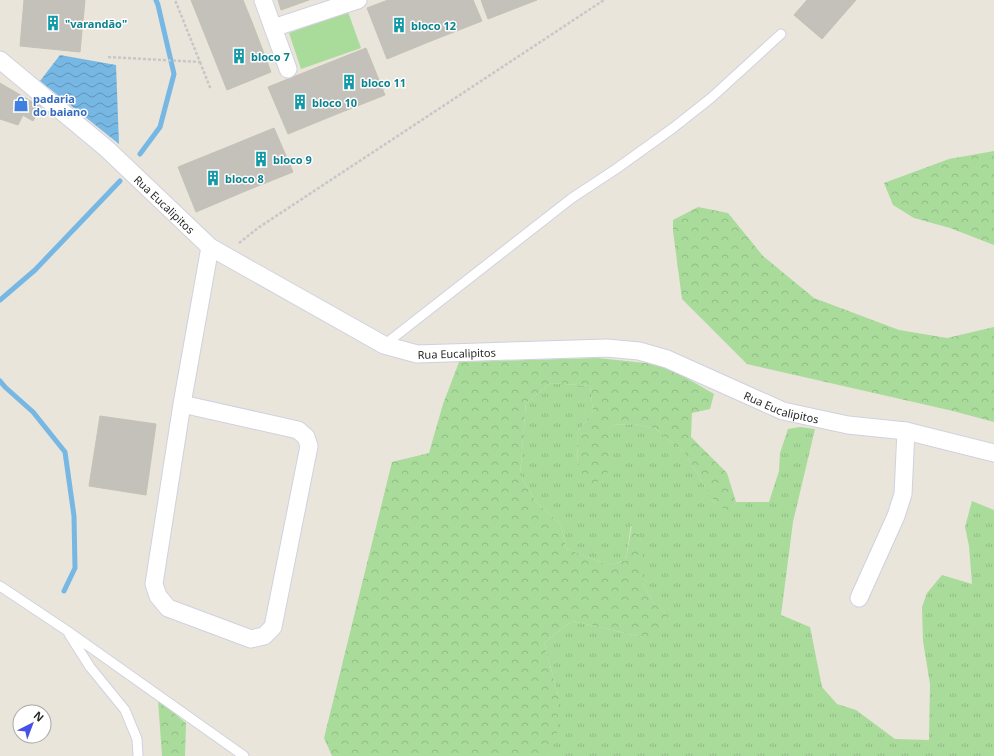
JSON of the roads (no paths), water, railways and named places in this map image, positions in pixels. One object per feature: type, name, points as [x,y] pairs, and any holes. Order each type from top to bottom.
[{"type":"street","points":[[263,0],[288,69]]},
{"type":"street","points":[[273,28],[358,0]]},
{"type":"street","name":"Rua Eucalipitos","points":[[0,60],[107,149],[217,250],[384,345],[417,354],[607,348],[639,351],[667,359],[783,411],[848,425],[906,431],[994,454]]},
{"type":"street","points":[[182,404],[298,430],[306,437],[309,446],[273,627],[264,636],[251,639],[168,608],[158,596],[154,584],[182,404],[217,250]]},
{"type":"street","points":[[859,598],[896,516],[903,494],[906,431]]},
{"type":"lane","points":[[384,345],[572,198],[616,169],[673,128],[711,98],[780,34]]},
{"type":"lane","points":[[0,586],[66,630],[244,756]]},
{"type":"lane","points":[[66,630],[90,667],[124,710],[137,739],[138,756]]},
{"type":"water","points":[[60,55],[116,65],[119,144],[40,81]]},
{"type":"waterway","points":[[140,154],[160,127],[174,74],[156,0]]},
{"type":"waterway","points":[[0,300],[35,270],[120,181]]},
{"type":"waterway","points":[[0,381],[33,412],[65,452],[74,516],[75,568],[64,591]]},
{"type":"place","name":"\"varandão\"","points":[[53,23]]},
{"type":"place","name":"bloco 12","points":[[399,25]]},
{"type":"place","name":"bloco 7","points":[[239,56]]},
{"type":"place","name":"bloco 11","points":[[349,82]]},
{"type":"place","name":"bloco 10","points":[[300,102]]},
{"type":"place","name":"padaria do baiano","points":[[21,104]]},
{"type":"place","name":"bloco 9","points":[[261,159]]},
{"type":"place","name":"bloco 8","points":[[213,178]]}]
